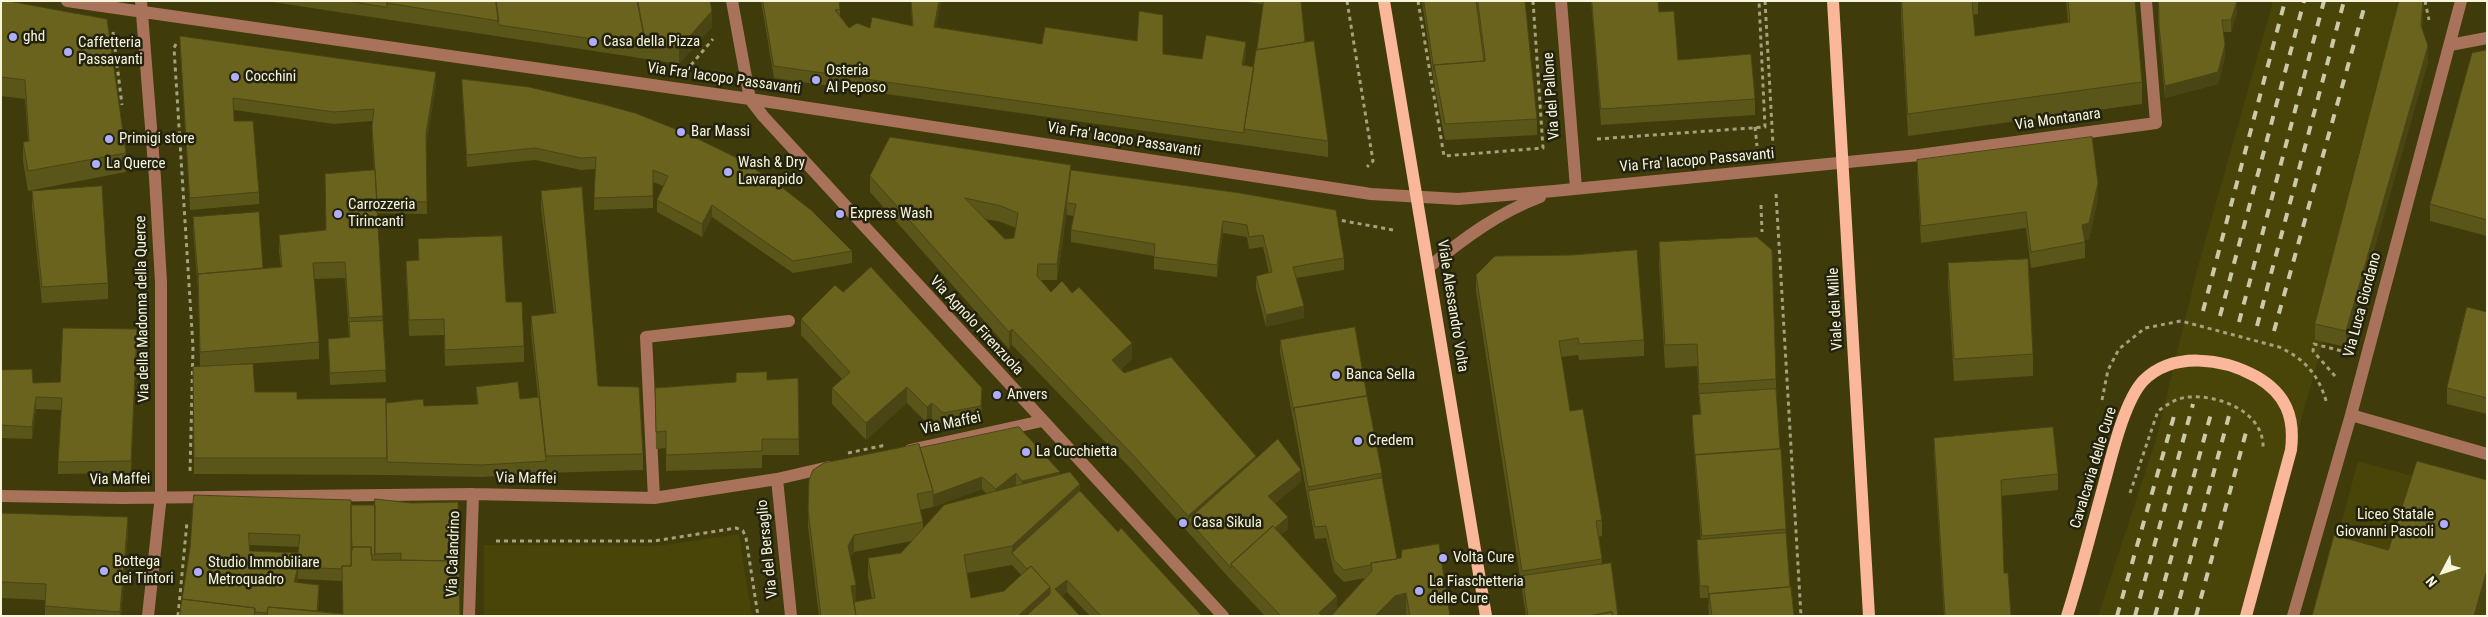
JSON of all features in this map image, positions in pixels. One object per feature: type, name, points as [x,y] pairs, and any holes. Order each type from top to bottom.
[{"type":"main road","name":"Viale Alessandro Volta","points":[[1384,1],[1486,616]]},
{"type":"main road","name":"Viale dei Mille","points":[[1834,1],[1869,616]]},
{"type":"main road","name":"Cavalcavia delle Cure","points":[[2067,616],[2113,453],[2135,393],[2149,376],[2164,366],[2194,361],[2224,364],[2248,372],[2279,394],[2290,412],[2293,436],[2287,469],[2246,616]]},
{"type":"street","name":"Via Fra' Iacopo Passavanti","points":[[67,1],[141,7],[1371,194],[1458,199],[1843,163]]},
{"type":"street","points":[[732,1],[750,99]]},
{"type":"street","name":"Via del Pallone","points":[[1561,1],[1576,188]]},
{"type":"street","name":"Via Montanara","points":[[1843,163],[1929,154],[2156,123],[2146,1]]},
{"type":"street","name":"Via Luca Giordano","points":[[2293,616],[2351,415],[2461,1]]},
{"type":"street","name":"Via della Madonna della Querce","points":[[141,7],[161,282],[161,496],[148,616]]},
{"type":"street","points":[[2450,45],[2487,38]]},
{"type":"street","name":"Via Agnolo Firenzuola","points":[[750,99],[763,116],[1042,421],[1223,616]]},
{"type":"street","name":"Via Fra' Iacopo Passavanti","points":[[1429,268],[1463,239],[1493,219],[1554,191]]},
{"type":"street","points":[[654,498],[646,337],[789,321]]},
{"type":"street","points":[[2351,415],[2487,454]]},
{"type":"street","name":"Via Maffei","points":[[898,448],[1042,421]]},
{"type":"street","name":"Via Maffei","points":[[1,496],[122,498],[161,496],[473,494],[654,498],[777,479],[841,460]]},
{"type":"street","name":"Via del Bersaglio","points":[[777,479],[791,616]]},
{"type":"street","name":"Via Calandrino","points":[[469,616],[473,494]]},
{"type":"path","points":[[1347,1],[1372,165]]},
{"type":"path","points":[[1418,1],[1444,156],[1543,148],[1533,1]]},
{"type":"path","points":[[1596,134],[1596,139],[1765,127],[1759,1]]},
{"type":"path","points":[[1765,1],[1772,126]]},
{"type":"path","points":[[1755,127],[1757,146]]},
{"type":"path","points":[[1761,204],[1762,232]]},
{"type":"path","points":[[1326,218],[1392,230]]},
{"type":"path","points":[[1778,231],[1801,616]]},
{"type":"path","points":[[2340,381],[2313,351],[2314,344],[2342,351]]},
{"type":"path","points":[[2158,410],[2173,402],[2189,397],[2227,404],[2248,414],[2257,424],[2263,438]]},
{"type":"path","points":[[841,460],[898,448]]},
{"type":"path","points":[[491,541],[654,541],[736,528],[743,531],[746,538],[758,616]]},
{"type":"shaded area","points":[[2273,1],[2419,1],[2246,616],[2098,616],[2156,439],[2197,270]]},
{"type":"shaded area","name":"Liceo Statale Giovanni Pascoli","points":[[2358,461],[2487,497],[2487,616],[2316,616]]},
{"type":"shaded area","points":[[739,534],[752,616],[484,616],[484,545],[655,546]]},
{"type":"building","points":[[1,1],[107,19],[126,153],[28,171],[23,142],[29,141],[25,80],[1,77]]},
{"type":"building","points":[[348,1],[387,1],[387,7]]},
{"type":"building","points":[[387,1],[496,1],[499,21],[387,3]]},
{"type":"building","points":[[496,1],[637,1],[646,47],[499,25]]},
{"type":"building","points":[[638,1],[710,1],[712,11],[679,48],[646,43]]},
{"type":"building","points":[[763,1],[839,1],[840,9],[835,10],[849,28],[857,23],[870,28],[872,17],[913,26],[911,1],[939,1],[934,27],[1042,44],[1045,27],[1137,41],[1139,11],[1163,15],[1163,54],[1202,59],[1206,35],[1246,42],[1242,65],[1254,67],[1244,133],[774,66]]},
{"type":"building","points":[[1264,1],[1301,1],[1305,42],[1257,50]]},
{"type":"building","points":[[1424,1],[1476,1],[1484,61],[1434,65],[1434,70]]},
{"type":"building","points":[[1478,1],[1525,1],[1537,119],[1445,124],[1434,65],[1485,61]]},
{"type":"building","points":[[1592,1],[1658,1],[1659,12],[1674,11],[1678,60],[1751,54],[1755,99],[1601,109]]},
{"type":"building","points":[[1902,1],[1972,1],[1975,36],[2070,22],[2068,1],[2135,1],[2142,82],[1908,114]]},
{"type":"building","points":[[2159,1],[2237,1],[2231,20],[2222,20],[2225,45],[2218,72],[2165,86],[2159,25]]},
{"type":"building","points":[[2399,1],[2423,1],[2421,25],[2428,46],[2346,331],[2315,324]]},
{"type":"building","points":[[180,36],[436,72],[426,134],[427,202],[377,201],[372,126],[374,109],[334,112],[233,98],[234,121],[253,121],[259,192],[190,198]]},
{"type":"building","points":[[1314,41],[1328,141],[1244,129],[1256,50]]},
{"type":"building","points":[[2487,50],[2487,220],[2430,204],[2472,53]]},
{"type":"building","points":[[462,79],[529,87],[602,104],[635,113],[688,134],[737,158],[775,182],[811,210],[852,251],[793,261],[712,205],[702,224],[657,200],[668,176],[653,170],[653,196],[594,198],[596,157],[581,158],[535,148],[467,155]]},
{"type":"building","points":[[890,137],[1071,165],[1057,264],[1038,264],[1037,276],[1051,292],[1062,281],[1072,293],[1079,287],[1132,343],[1112,360],[1124,373],[1171,357],[1256,456],[1188,516],[1132,454],[1012,329],[1009,332],[870,176]],"holes":[[[965,198],[1001,206],[1018,213],[1014,238],[1005,239]]]},
{"type":"building","points":[[2092,137],[2098,183],[2089,223],[2082,225],[2085,242],[2031,252],[2026,212],[1921,226],[1917,160]]},
{"type":"building","points":[[375,170],[383,316],[349,318],[345,262],[313,263],[319,342],[200,352],[198,274],[282,267],[279,235],[326,230],[325,174]]},
{"type":"building","points":[[1071,170],[1240,193],[1336,210],[1344,258],[1293,267],[1304,306],[1266,315],[1256,276],[1272,272],[1263,235],[1249,237],[1247,225],[1223,221],[1217,265],[1154,257],[1155,244],[1071,230],[1076,204],[1067,203]]},
{"type":"building","points":[[102,186],[108,283],[42,287],[32,191]]},
{"type":"building","points":[[582,187],[598,386],[639,387],[643,454],[546,456],[531,316],[556,313],[541,191]]},
{"type":"building","points":[[259,212],[263,268],[198,274],[198,278],[193,217]]},
{"type":"building","points":[[502,236],[506,302],[522,302],[524,346],[445,350],[444,319],[409,320],[406,261],[419,260],[418,239]]},
{"type":"building","points":[[1757,237],[1772,250],[1776,379],[1699,384],[1697,344],[1665,345],[1659,242]]},
{"type":"building","points":[[1637,250],[1644,340],[1579,344],[1578,338],[1559,341],[1570,411],[1583,409],[1602,520],[1596,521],[1602,559],[1522,571],[1476,275],[1495,256],[1572,255]]},
{"type":"building","points":[[2028,259],[2033,354],[1954,359],[1948,263]]},
{"type":"building","points":[[871,267],[982,388],[981,406],[943,413],[932,403],[927,407],[907,387],[866,423],[832,388],[850,372],[801,319],[835,285],[843,292]]},
{"type":"building","points":[[2467,307],[2487,312],[2487,398],[2447,388]]},
{"type":"building","points":[[383,321],[386,370],[330,373],[328,339],[350,337],[349,322]]},
{"type":"building","points":[[1355,327],[1367,396],[1294,408],[1294,412],[1280,340]]},
{"type":"building","points":[[63,328],[137,329],[131,461],[58,462],[62,398],[36,397],[32,427],[1,425],[1,370],[32,369],[33,383],[60,382]]},
{"type":"building","points":[[253,364],[255,392],[297,392],[297,399],[386,398],[387,458],[194,458],[193,367]]},
{"type":"building","points":[[767,372],[767,380],[798,378],[799,439],[762,439],[762,451],[666,455],[666,431],[656,432],[655,388],[736,382],[736,373]]},
{"type":"building","points":[[518,382],[520,399],[539,397],[546,461],[482,465],[387,462],[386,403],[423,399],[424,406],[478,404],[476,387]]},
{"type":"building","points":[[1776,389],[1780,449],[1695,455],[1695,459],[1692,415],[1701,414],[1699,394]]},
{"type":"building","points":[[1367,396],[1382,473],[1308,487],[1294,408]]},
{"type":"building","points":[[1019,427],[1060,472],[1022,481],[1016,473],[996,489],[982,477],[933,495],[920,448]]},
{"type":"building","points":[[2053,427],[2058,474],[2001,480],[2004,573],[2008,573],[2011,616],[1945,616],[1934,438]]},
{"type":"building","points":[[1278,439],[1301,470],[1268,496],[1288,517],[1275,528],[1273,526],[1231,564],[1231,568],[1188,520]]},
{"type":"building","points":[[919,444],[933,491],[917,494],[923,522],[854,535],[848,546],[856,585],[851,586],[856,616],[821,616],[808,510],[809,480],[813,470],[824,463]]},
{"type":"building","points":[[1781,449],[1786,529],[1702,536],[1695,455]]},
{"type":"building","name":"Liceo Statale Giovanni Pascoli","points":[[2417,461],[2487,480],[2487,570],[2474,616],[2312,616],[2334,535],[2388,550]]},
{"type":"building","points":[[1070,472],[1080,484],[1012,546],[964,555],[971,598],[1004,591],[1031,566],[1050,587],[1018,616],[856,616],[854,602],[875,598],[868,558],[901,553],[944,505]]},
{"type":"building","points":[[1382,478],[1397,559],[1344,570],[1334,560],[1326,526],[1315,527],[1308,491]]},
{"type":"building","points":[[1080,491],[1118,532],[1121,528],[1202,616],[1101,616],[1067,580],[1055,589],[1080,616],[1026,616],[1050,594],[1050,587],[1031,566],[1027,569],[1012,553]]},
{"type":"building","points":[[194,495],[351,500],[351,566],[342,566],[342,569],[298,567],[294,582],[319,585],[317,611],[268,607],[267,613],[255,612],[255,608],[182,599],[190,548]],"holes":[[[249,533],[300,535],[298,553],[250,551]]]},
{"type":"building","points":[[375,499],[411,503],[458,502],[459,561],[401,560],[401,553],[375,554]]},
{"type":"building","points":[[351,505],[375,505],[375,555],[371,555],[371,547],[352,547],[352,550]]},
{"type":"building","points":[[1,513],[128,517],[120,612],[45,606],[46,584],[1,582]]},
{"type":"building","points":[[1273,526],[1337,596],[1319,613],[1322,616],[1281,616],[1231,564]]},
{"type":"building","points":[[1786,533],[1790,587],[1709,594],[1709,604],[1708,586],[1700,586],[1697,540]]},
{"type":"building","points":[[1439,544],[1450,616],[1410,616],[1406,593],[1395,596],[1375,616],[1331,616],[1372,571],[1371,563],[1401,558],[1402,550]]},
{"type":"building","points":[[352,547],[371,547],[372,560],[459,561],[460,616],[267,616],[268,607],[343,614],[342,566],[351,566]]},
{"type":"building","points":[[1611,563],[1618,616],[1613,616],[1612,612],[1589,616],[1528,616],[1522,576]]},
{"type":"building","points":[[1791,587],[1794,616],[1712,616],[1709,594]]},
{"type":"building","points":[[182,599],[255,608],[254,616],[180,616]]},
{"type":"building","points":[[1612,612],[1613,616],[1589,616]]},
{"type":"railway","points":[[2203,311],[2285,1]]},
{"type":"railway","points":[[2220,316],[2304,1]]},
{"type":"railway","points":[[2239,322],[2324,1]]},
{"type":"railway","points":[[2257,326],[2344,1]]},
{"type":"railway","points":[[2274,331],[2366,1]]},
{"type":"railway","points":[[2135,616],[2193,404]]},
{"type":"railway","points":[[2117,616],[2176,409]]},
{"type":"railway","points":[[2155,616],[2212,410]]},
{"type":"railway","points":[[2175,616],[2230,412]]},
{"type":"railway","points":[[2196,616],[2248,425]]},
{"type":"place","name":"ghd","points":[[13,37]]},
{"type":"place","name":"Casa della Pizza","points":[[593,42]]},
{"type":"place","name":"Caffetteria Passavanti","points":[[68,52]]},
{"type":"place","name":"Cocchini","points":[[235,77]]},
{"type":"place","name":"Osteria Al Peposo","points":[[816,80]]},
{"type":"place","name":"Bar Massi","points":[[681,132]]},
{"type":"place","name":"Primigi store","points":[[109,139]]},
{"type":"place","name":"La Querce","points":[[96,164]]},
{"type":"place","name":"Wash & Dry Lavarapido","points":[[728,172]]},
{"type":"place","name":"Carrozzeria Tirincanti","points":[[338,214]]},
{"type":"place","name":"Express Wash","points":[[840,214]]},
{"type":"place","name":"Banca Sella","points":[[1336,375]]},
{"type":"place","name":"Anvers","points":[[997,395]]},
{"type":"place","name":"Credem","points":[[1358,441]]},
{"type":"place","name":"La Cucchietta","points":[[1026,452]]},
{"type":"place","name":"Casa Sikula","points":[[1183,523]]},
{"type":"place","name":"Liceo Statale Giovanni Pascoli","points":[[2444,524]]},
{"type":"place","name":"Volta Cure","points":[[1443,558]]},
{"type":"place","name":"Bottega dei Tintori","points":[[104,571]]},
{"type":"place","name":"Studio Immobiliare Metroquadro","points":[[198,572]]},
{"type":"place","name":"La Fiaschetteria delle Cure","points":[[1419,591]]}]
